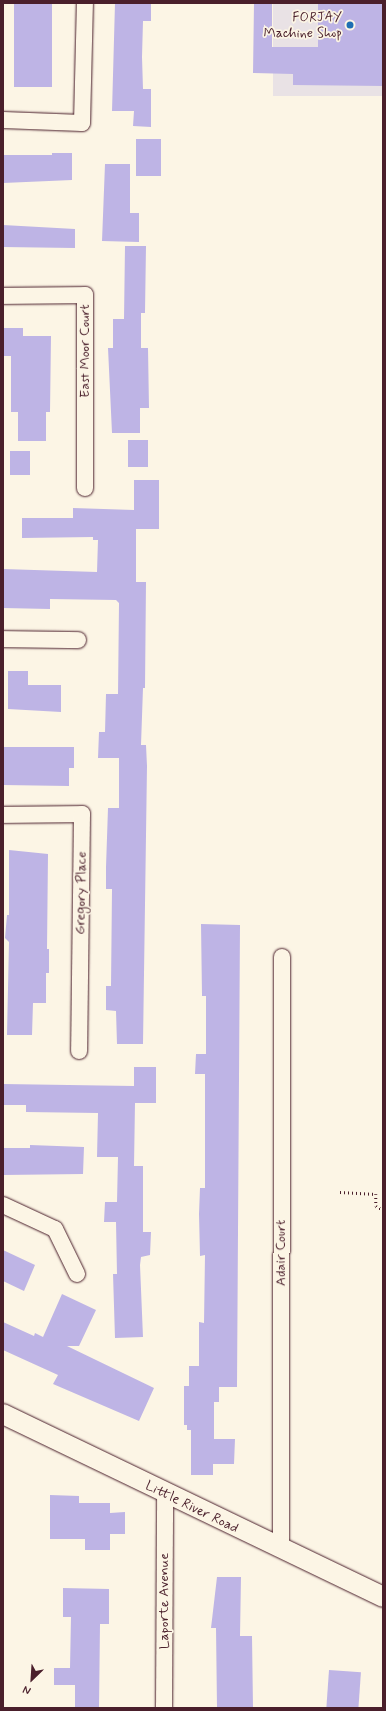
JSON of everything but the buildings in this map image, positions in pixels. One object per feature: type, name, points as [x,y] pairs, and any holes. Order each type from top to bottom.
[{"type":"street","points":[[3,120],[82,123],[85,3]]},
{"type":"street","name":"East Moor Court","points":[[3,296],[84,295],[85,488]]},
{"type":"street","points":[[3,639],[78,640]]},
{"type":"street","name":"Gregory Place","points":[[3,814],[82,814],[78,1051]]},
{"type":"street","name":"Adair Court","points":[[281,1549],[282,957]]},
{"type":"street","points":[[3,1205],[55,1229],[77,1274]]},
{"type":"street","name":"Little River Road","points":[[3,1414],[165,1494],[383,1598]]},
{"type":"street","name":"Laporte Avenue","points":[[164,1708],[165,1494]]},
{"type":"path","points":[[340,1192],[376,1194],[376,1206],[383,1210]]},
{"type":"shaded area","name":"FORJAY Machine Shop","points":[[273,3],[383,3],[383,96],[273,96]]},
{"type":"place","name":"FORJAY Machine Shop","points":[[350,25]]}]
